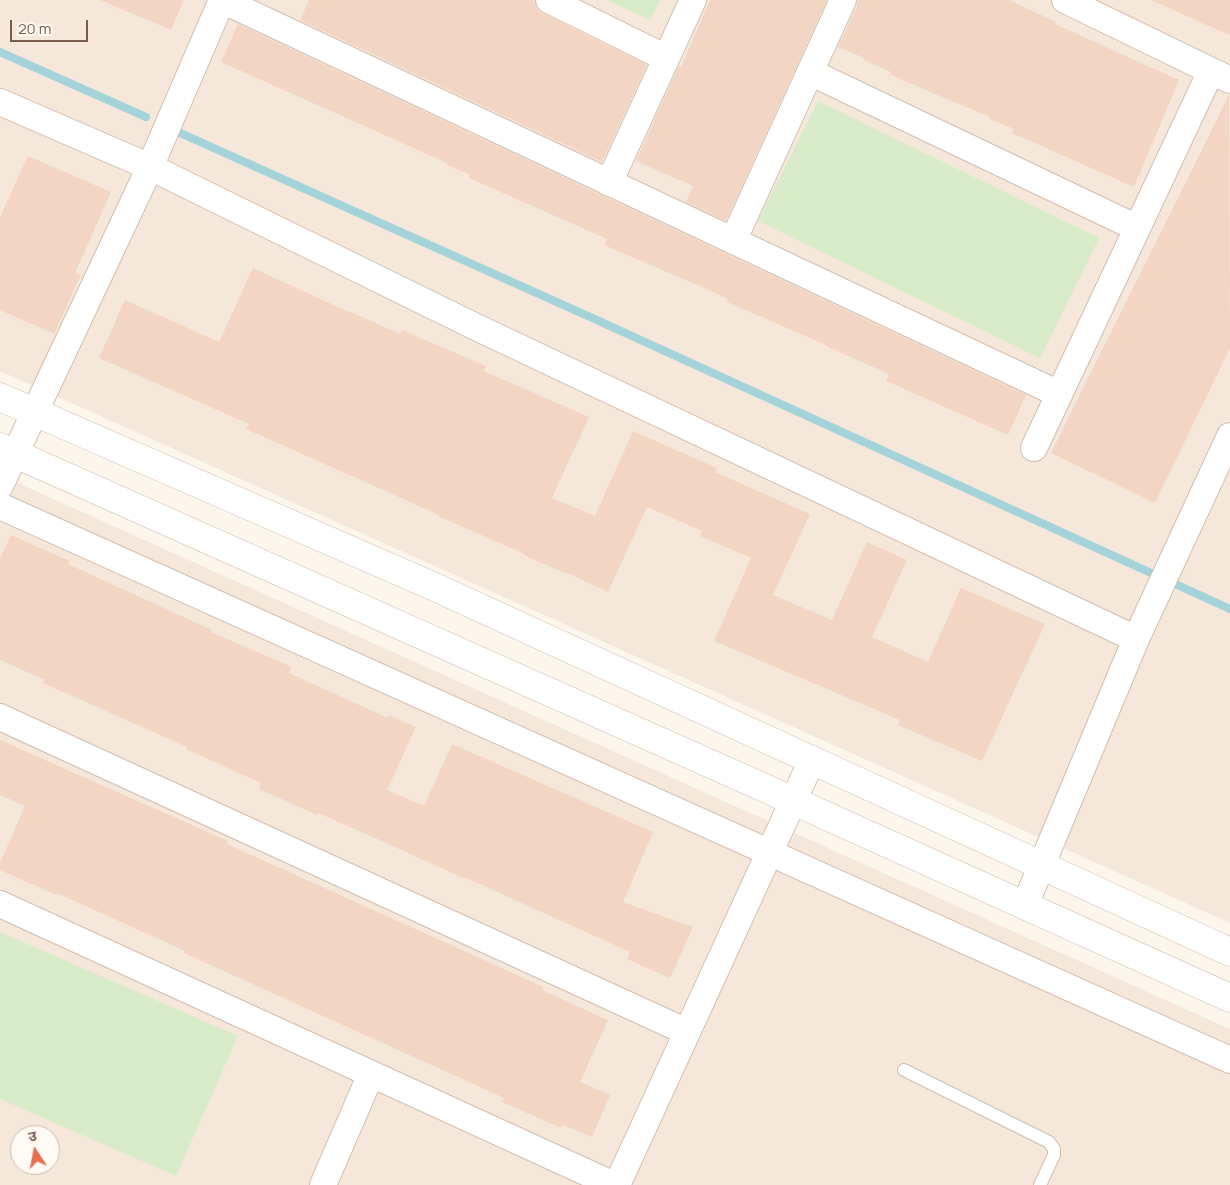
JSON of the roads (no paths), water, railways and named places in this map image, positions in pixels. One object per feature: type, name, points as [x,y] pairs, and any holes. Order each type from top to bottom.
[{"type":"street","points":[[0,486],[7,450],[34,412],[150,166],[222,0],[1059,394]]},
{"type":"street","points":[[549,0],[666,58]]},
{"type":"street","points":[[609,183],[693,0]]},
{"type":"street","points":[[733,241],[843,0]]},
{"type":"street","points":[[1034,448],[1137,228],[1220,76],[1065,0]]},
{"type":"street","points":[[810,72],[1137,228]]},
{"type":"street","points":[[0,102],[150,166],[476,327],[1136,639]]},
{"type":"street","points":[[0,397],[437,588],[1230,952]]},
{"type":"street","points":[[1025,905],[1136,639],[1230,436]]},
{"type":"street","points":[[7,450],[1230,998]]},
{"type":"street","points":[[0,506],[1230,1060]]},
{"type":"street","points":[[0,717],[687,1032]]},
{"type":"street","points":[[0,904],[616,1185],[812,760]]},
{"type":"street","points":[[323,1185],[371,1074]]},
{"type":"lane","points":[[904,1070],[1050,1142],[1054,1148],[1054,1155],[1040,1185]]},
{"type":"waterway","points":[[0,52],[146,117]]},
{"type":"waterway","points":[[178,132],[599,321],[1230,609]]}]
